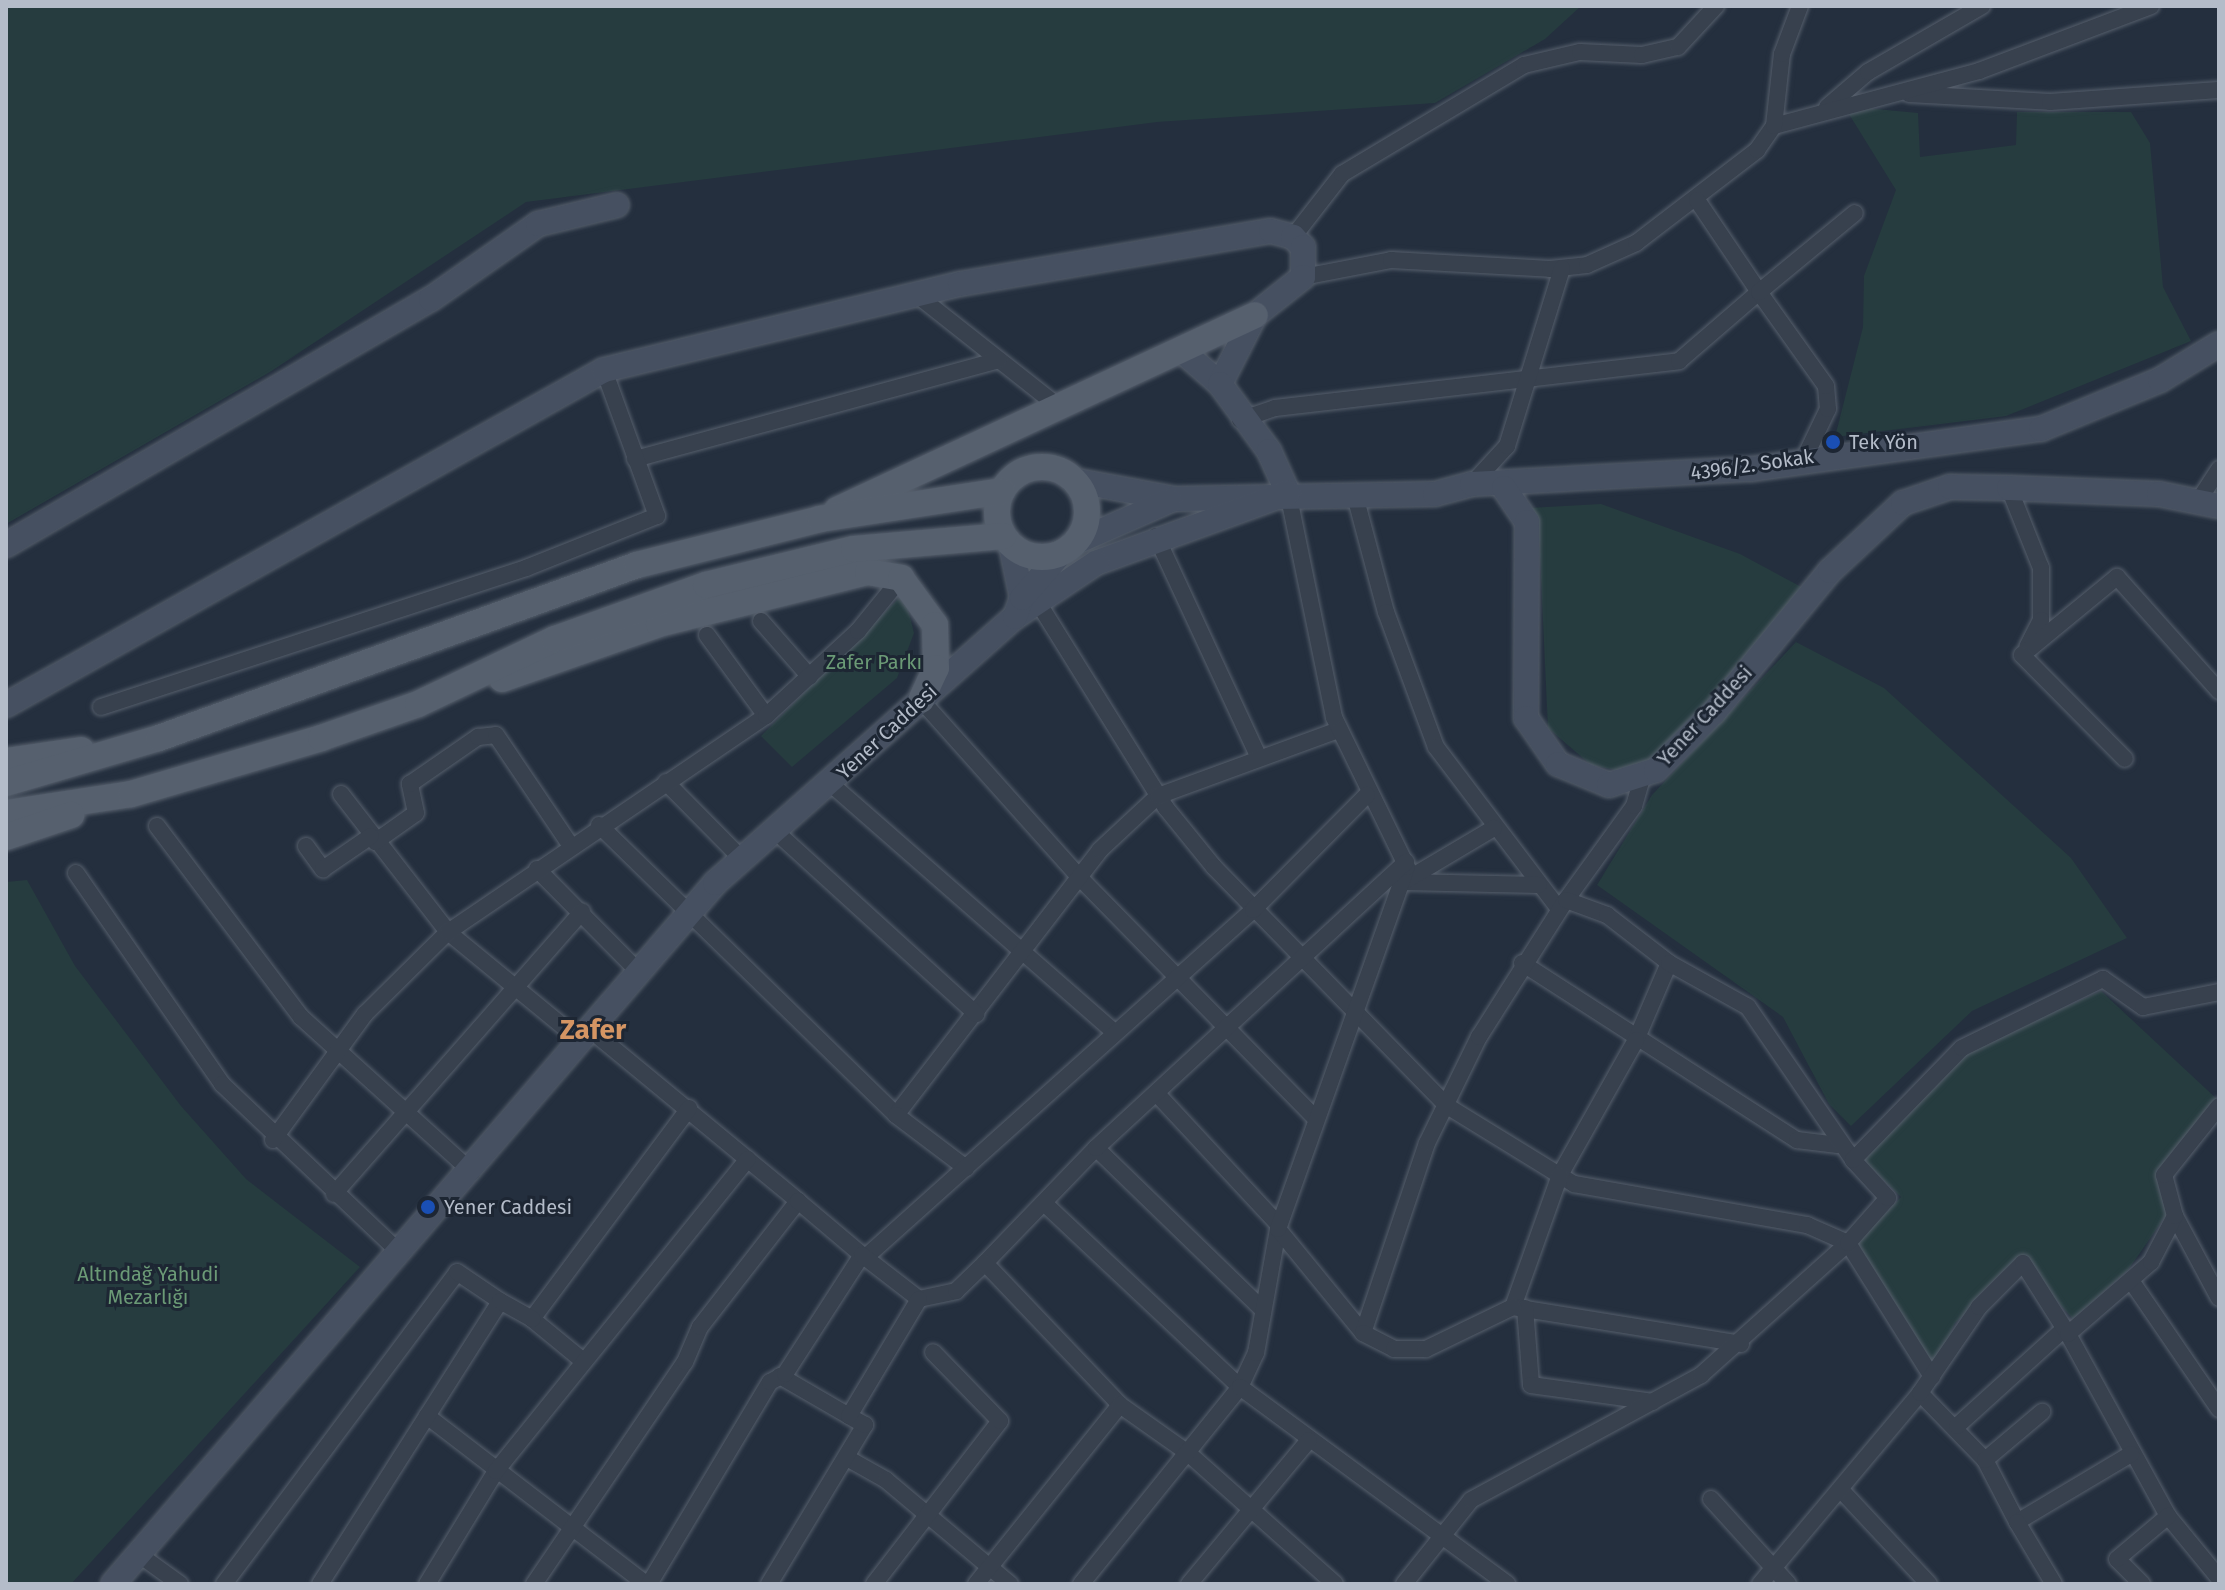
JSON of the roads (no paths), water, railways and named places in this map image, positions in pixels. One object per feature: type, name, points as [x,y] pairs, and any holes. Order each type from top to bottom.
[{"type":"main road","points":[[6,545],[431,299],[538,224],[617,205]]},
{"type":"main road","points":[[6,705],[604,370],[917,295],[1271,231],[1293,237],[1303,247],[1303,277],[1255,315],[820,519]]},
{"type":"main road","points":[[1220,384],[1255,315]]},
{"type":"main road","name":"4396/2. Sokak","points":[[1504,488],[1804,459],[2041,429],[2160,380],[2219,344]]},
{"type":"main road","points":[[418,704],[555,639],[706,585],[854,549],[1007,540],[1031,556],[1068,548],[1087,511],[1072,480],[1040,468],[1018,474],[1002,491],[997,514],[1007,540],[1025,606],[1096,563],[1156,536],[1288,493],[1269,451],[1240,420],[1220,384],[1181,350]]},
{"type":"main road","name":"Yener Caddesi","points":[[1072,480],[1175,499],[1288,493],[1435,494],[1472,484],[1504,488],[1527,522],[1526,718],[1558,764],[1609,785],[1642,778],[1714,712],[1830,571],[1903,503],[1950,487],[2009,488],[2209,503]]},
{"type":"main road","points":[[6,783],[159,738],[637,565],[820,519],[1002,491]]},
{"type":"main road","name":"Yener Caddesi","points":[[113,1584],[141,1556],[472,1172],[639,972],[742,859],[773,829],[831,784],[1025,606],[1068,548],[1175,499]]},
{"type":"main road","points":[[6,837],[659,624],[868,572],[901,578],[935,625],[936,668],[921,700]]},
{"type":"main road","points":[[6,761],[159,738]]},
{"type":"main road","points":[[6,813],[131,794]]},
{"type":"street","points":[[1293,237],[1342,174],[1524,65],[1580,52],[1642,55],[1678,47],[1716,6]]},
{"type":"street","points":[[1303,277],[1391,260],[1562,268],[1636,243],[1697,200],[1757,150],[1774,126],[1782,54],[1800,6]]},
{"type":"street","points":[[1822,111],[1868,72],[1982,6]]},
{"type":"street","points":[[1774,126],[1900,93],[2151,6]]},
{"type":"street","points":[[1900,93],[2050,102],[2219,90]]},
{"type":"street","points":[[1697,200],[1826,386],[1828,409],[1804,459]]},
{"type":"street","points":[[1240,420],[1275,408],[1679,361],[1855,213]]},
{"type":"street","points":[[1472,484],[1507,446],[1532,380],[1562,268]]},
{"type":"street","points":[[917,295],[1059,407]]},
{"type":"street","points":[[635,459],[999,360]]},
{"type":"street","points":[[101,707],[526,568],[657,516],[604,370]]},
{"type":"street","points":[[2209,503],[2219,469]]},
{"type":"street","points":[[2009,488],[2041,568],[2041,620],[2022,655]]},
{"type":"street","points":[[1354,492],[1386,612],[1436,747],[1494,828],[1539,885],[1562,904],[1607,915],[1669,963],[1748,1007],[1838,1145],[1888,1198],[1848,1243],[1741,1344],[1653,1402],[1471,1500],[1404,1584]]},
{"type":"street","points":[[1081,1584],[1240,1387],[1256,1353],[1279,1227],[1314,1117],[1356,1016],[1403,882],[1406,862],[1367,795],[1338,730],[1314,643],[1288,493]]},
{"type":"street","points":[[1156,536],[1258,756]]},
{"type":"street","points":[[2022,655],[2117,577],[2219,691]]},
{"type":"street","points":[[273,1140],[337,1052],[448,932],[599,825],[766,716],[810,677],[901,578]]},
{"type":"street","points":[[1025,606],[1158,796],[1253,910],[1302,963],[1447,1106],[1560,1175],[1607,1195],[1807,1225],[1848,1243],[1932,1377]]},
{"type":"street","points":[[761,621],[810,677]]},
{"type":"street","points":[[707,635],[766,716]]},
{"type":"street","points":[[2022,655],[2125,759]]},
{"type":"street","points":[[921,700],[1082,880],[1179,974],[1314,1117]]},
{"type":"street","points":[[896,1115],[1082,880],[1100,850],[1158,796],[1258,756],[1338,730]]},
{"type":"street","points":[[306,846],[323,869],[416,813],[410,784],[478,737],[496,735],[571,846]]},
{"type":"street","points":[[1363,1333],[1427,1143],[1522,963],[1634,806],[1642,778]]},
{"type":"street","points":[[666,782],[742,859]]},
{"type":"street","points":[[831,784],[1114,1032]]},
{"type":"street","points":[[341,794],[448,932],[516,986],[689,1108],[919,1299]]},
{"type":"street","points":[[427,1416],[569,1529],[647,1584],[738,1431],[865,1255],[1253,910],[1367,795]]},
{"type":"street","points":[[599,825],[896,1115],[966,1168]]},
{"type":"street","points":[[157,826],[260,967],[337,1052],[406,1110],[472,1172]]},
{"type":"street","points":[[1403,882],[1494,828]]},
{"type":"street","points":[[773,829],[976,1014]]},
{"type":"street","points":[[849,1416],[919,1299],[956,1291],[1096,1148],[1302,963],[1406,862]]},
{"type":"street","points":[[537,869],[639,972]]},
{"type":"street","points":[[76,873],[180,1029],[273,1140],[401,1254]]},
{"type":"street","points":[[1403,882],[1539,885]]},
{"type":"street","points":[[334,1194],[582,912]]},
{"type":"street","points":[[1522,963],[1636,1040],[1797,1140],[1838,1145]]},
{"type":"street","points":[[1653,1402],[1531,1385],[1519,1308],[1560,1175],[1636,1040],[1669,963]]},
{"type":"street","points":[[1853,1160],[1962,1048],[2103,979],[2143,1007],[2219,992]]},
{"type":"street","points":[[1158,1095],[1279,1227],[1363,1333],[1394,1349],[1426,1349],[1519,1308],[1741,1344]]},
{"type":"street","points":[[532,1319],[689,1108]]},
{"type":"street","points":[[2216,1116],[2164,1175],[2175,1216],[2219,1298]]},
{"type":"street","points":[[1096,1148],[1262,1309]]},
{"type":"street","points":[[427,1584],[496,1471],[582,1360],[748,1159]]},
{"type":"street","points":[[534,1584],[685,1362],[700,1327],[798,1201]]},
{"type":"street","points":[[1044,1203],[1240,1387],[1309,1440],[1443,1532],[1507,1584]]},
{"type":"street","points":[[1957,1426],[2066,1332],[2132,1282],[2175,1216]]},
{"type":"street","points":[[985,1263],[1120,1405],[1188,1453],[1335,1584]]},
{"type":"street","points":[[1760,1584],[1920,1393],[1951,1342],[2023,1263],[2066,1332],[2168,1516],[2219,1578]]},
{"type":"street","points":[[224,1584],[457,1272],[532,1319],[582,1360]]},
{"type":"street","points":[[2132,1282],[2219,1409]]},
{"type":"street","points":[[320,1584],[500,1301]]},
{"type":"street","points":[[874,1584],[923,1512],[1000,1421],[933,1352]]},
{"type":"street","points":[[769,1584],[865,1425],[780,1376]]},
{"type":"street","points":[[1920,1393],[1957,1426],[1985,1460],[2054,1584]]},
{"type":"street","points":[[976,1584],[1120,1405]]},
{"type":"street","points":[[1985,1460],[2042,1412]]},
{"type":"street","points":[[1189,1584],[1309,1440]]},
{"type":"street","points":[[2017,1522],[2131,1454]]},
{"type":"street","points":[[847,1458],[923,1512],[1010,1584]]},
{"type":"street","points":[[1841,1490],[1929,1584]]},
{"type":"street","points":[[1711,1499],[1788,1584]]},
{"type":"street","points":[[2142,1584],[2117,1559],[2168,1516]]},
{"type":"street","points":[[141,1556],[180,1584]]},
{"type":"place","name":"Tek Yön","points":[[1833,442]]},
{"type":"place","name":"Yener Caddesi","points":[[428,1207]]},
{"type":"district","name":"Zafer","points":[[593,1030]]},
{"type":"park label","name":"Zafer Parkı","points":[[874,662]]},
{"type":"park label","name":"Altındağ Yahudi Mezarlığı","points":[[148,1286]]}]
